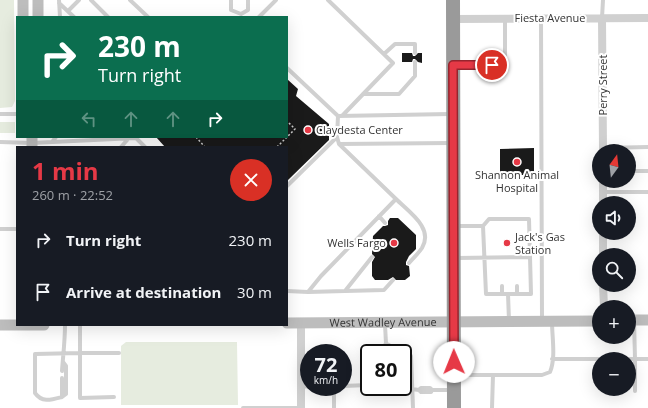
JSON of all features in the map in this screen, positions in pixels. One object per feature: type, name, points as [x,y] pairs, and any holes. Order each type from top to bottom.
[{"type":"highway","points":[[452,0],[454,408]]},
{"type":"main road","points":[[23,0],[23,16]]},
{"type":"main road","points":[[38,0],[38,16]]},
{"type":"main road","points":[[636,320],[648,320]]},
{"type":"main road","name":"West Wadley Avenue","points":[[288,323],[592,321]]},
{"type":"main road","points":[[0,325],[16,325]]},
{"type":"street","name":"Perry Street","points":[[602,18],[603,144]]},
{"type":"street","name":"Fiesta Avenue","points":[[452,19],[648,18]]},
{"type":"street","points":[[603,188],[603,196]]},
{"type":"street","points":[[301,322],[302,344]]},
{"type":"street","points":[[301,408],[303,396]]},
{"type":"lane","points":[[68,11],[79,0]]},
{"type":"lane","points":[[91,0],[107,16]]},
{"type":"lane","points":[[130,0],[147,16]]},
{"type":"lane","points":[[231,0],[231,10],[239,15],[248,10],[248,0]]},
{"type":"lane","points":[[261,16],[276,0]]},
{"type":"lane","points":[[328,0],[393,63],[364,94],[340,116],[337,137],[339,144],[422,225],[425,232],[425,241],[422,248],[409,263]]},
{"type":"lane","points":[[602,18],[603,0]]},
{"type":"lane","points":[[59,2],[73,16]]},
{"type":"lane","points":[[59,2],[60,16]]},
{"type":"lane","points":[[453,65],[505,65],[505,18]]},
{"type":"lane","points":[[454,375],[493,374],[542,376],[550,372],[552,368],[547,321],[541,18]]},
{"type":"lane","points":[[384,54],[395,44],[415,44],[415,53]]},
{"type":"lane","points":[[364,94],[399,94],[415,76],[415,62]]},
{"type":"lane","points":[[288,69],[340,116],[453,114]]},
{"type":"lane","points":[[0,114],[16,114]]},
{"type":"lane","points":[[288,185],[337,137]]},
{"type":"lane","points":[[52,142],[55,138]]},
{"type":"lane","points":[[0,142],[52,142],[132,138]]},
{"type":"lane","points":[[136,138],[143,146]]},
{"type":"lane","points":[[122,146],[128,139]]},
{"type":"lane","points":[[339,144],[453,143]]},
{"type":"lane","points":[[636,148],[648,147]]},
{"type":"lane","points":[[636,171],[648,170]]},
{"type":"lane","points":[[603,192],[648,192]]},
{"type":"lane","points":[[308,292],[321,276],[396,199]]},
{"type":"lane","points":[[380,216],[385,223]]},
{"type":"lane","points":[[453,226],[483,226],[489,220],[529,219],[531,294],[486,294],[483,226]]},
{"type":"lane","points":[[0,230],[16,229]]},
{"type":"lane","points":[[345,291],[372,257]]},
{"type":"lane","points":[[501,257],[501,263]]},
{"type":"lane","points":[[516,257],[516,263]]},
{"type":"lane","points":[[453,258],[530,257]]},
{"type":"lane","points":[[288,291],[384,290],[392,280]]},
{"type":"lane","points":[[502,286],[502,294]]},
{"type":"lane","points":[[517,286],[517,294]]},
{"type":"lane","points":[[508,294],[509,321]]},
{"type":"lane","points":[[385,322],[386,344]]},
{"type":"lane","points":[[62,371],[65,346],[65,326]]},
{"type":"lane","points":[[80,326],[80,398],[114,397]]},
{"type":"lane","points":[[63,362],[66,366],[66,394],[62,397],[47,401],[38,398],[35,393],[35,354],[119,353]]},
{"type":"lane","points":[[552,359],[592,359]]},
{"type":"lane","points":[[636,359],[648,359]]},
{"type":"lane","points":[[492,408],[493,374]]},
{"type":"lane","points":[[62,378],[62,397]]},
{"type":"lane","points":[[413,408],[412,390],[430,392],[432,390],[454,390]]},
{"type":"lane","points":[[334,396],[334,408]]},
{"type":"lane","points":[[243,408],[301,408]]},
{"type":"path","points":[[288,122],[295,129],[288,136]]},
{"type":"path","points":[[197,138],[204,146]]},
{"type":"path","points":[[278,146],[286,138]]},
{"type":"shaded area","points":[[0,0],[14,0],[15,101],[12,107],[0,108]]},
{"type":"shaded area","points":[[0,122],[15,122],[15,133],[0,133]]},
{"type":"shaded area","points":[[126,342],[237,342],[238,405],[121,405],[121,346]]},
{"type":"building","points":[[402,53],[412,53],[413,56],[415,56],[418,53],[422,53],[422,63],[415,59],[413,59],[412,62],[402,62]]},
{"type":"building","name":"Claydesta Center","points":[[288,80],[298,89],[296,96],[329,124],[329,140],[288,180],[288,146],[164,146],[157,138],[288,138]]},
{"type":"building","name":"Shannon Animal Hospital","points":[[534,148],[534,175],[500,175],[500,149]]},
{"type":"building","name":"Wells Fargo","points":[[390,218],[398,218],[416,235],[416,249],[409,256],[406,262],[406,265],[409,266],[410,276],[405,280],[396,280],[393,277],[388,280],[375,280],[372,276],[372,262],[375,257],[372,254],[373,236],[383,226],[388,225]]},
{"type":"place","name":"Claydesta Center","points":[[308,130]]},
{"type":"place","name":"Shannon Animal Hospital","points":[[517,162]]},
{"type":"place","name":"Wells Fargo","points":[[394,243]]},
{"type":"place","name":"Jack's Gas Station","points":[[507,243]]},
{"type":"route","points":[[454,362],[453,65],[492,65]]}]
